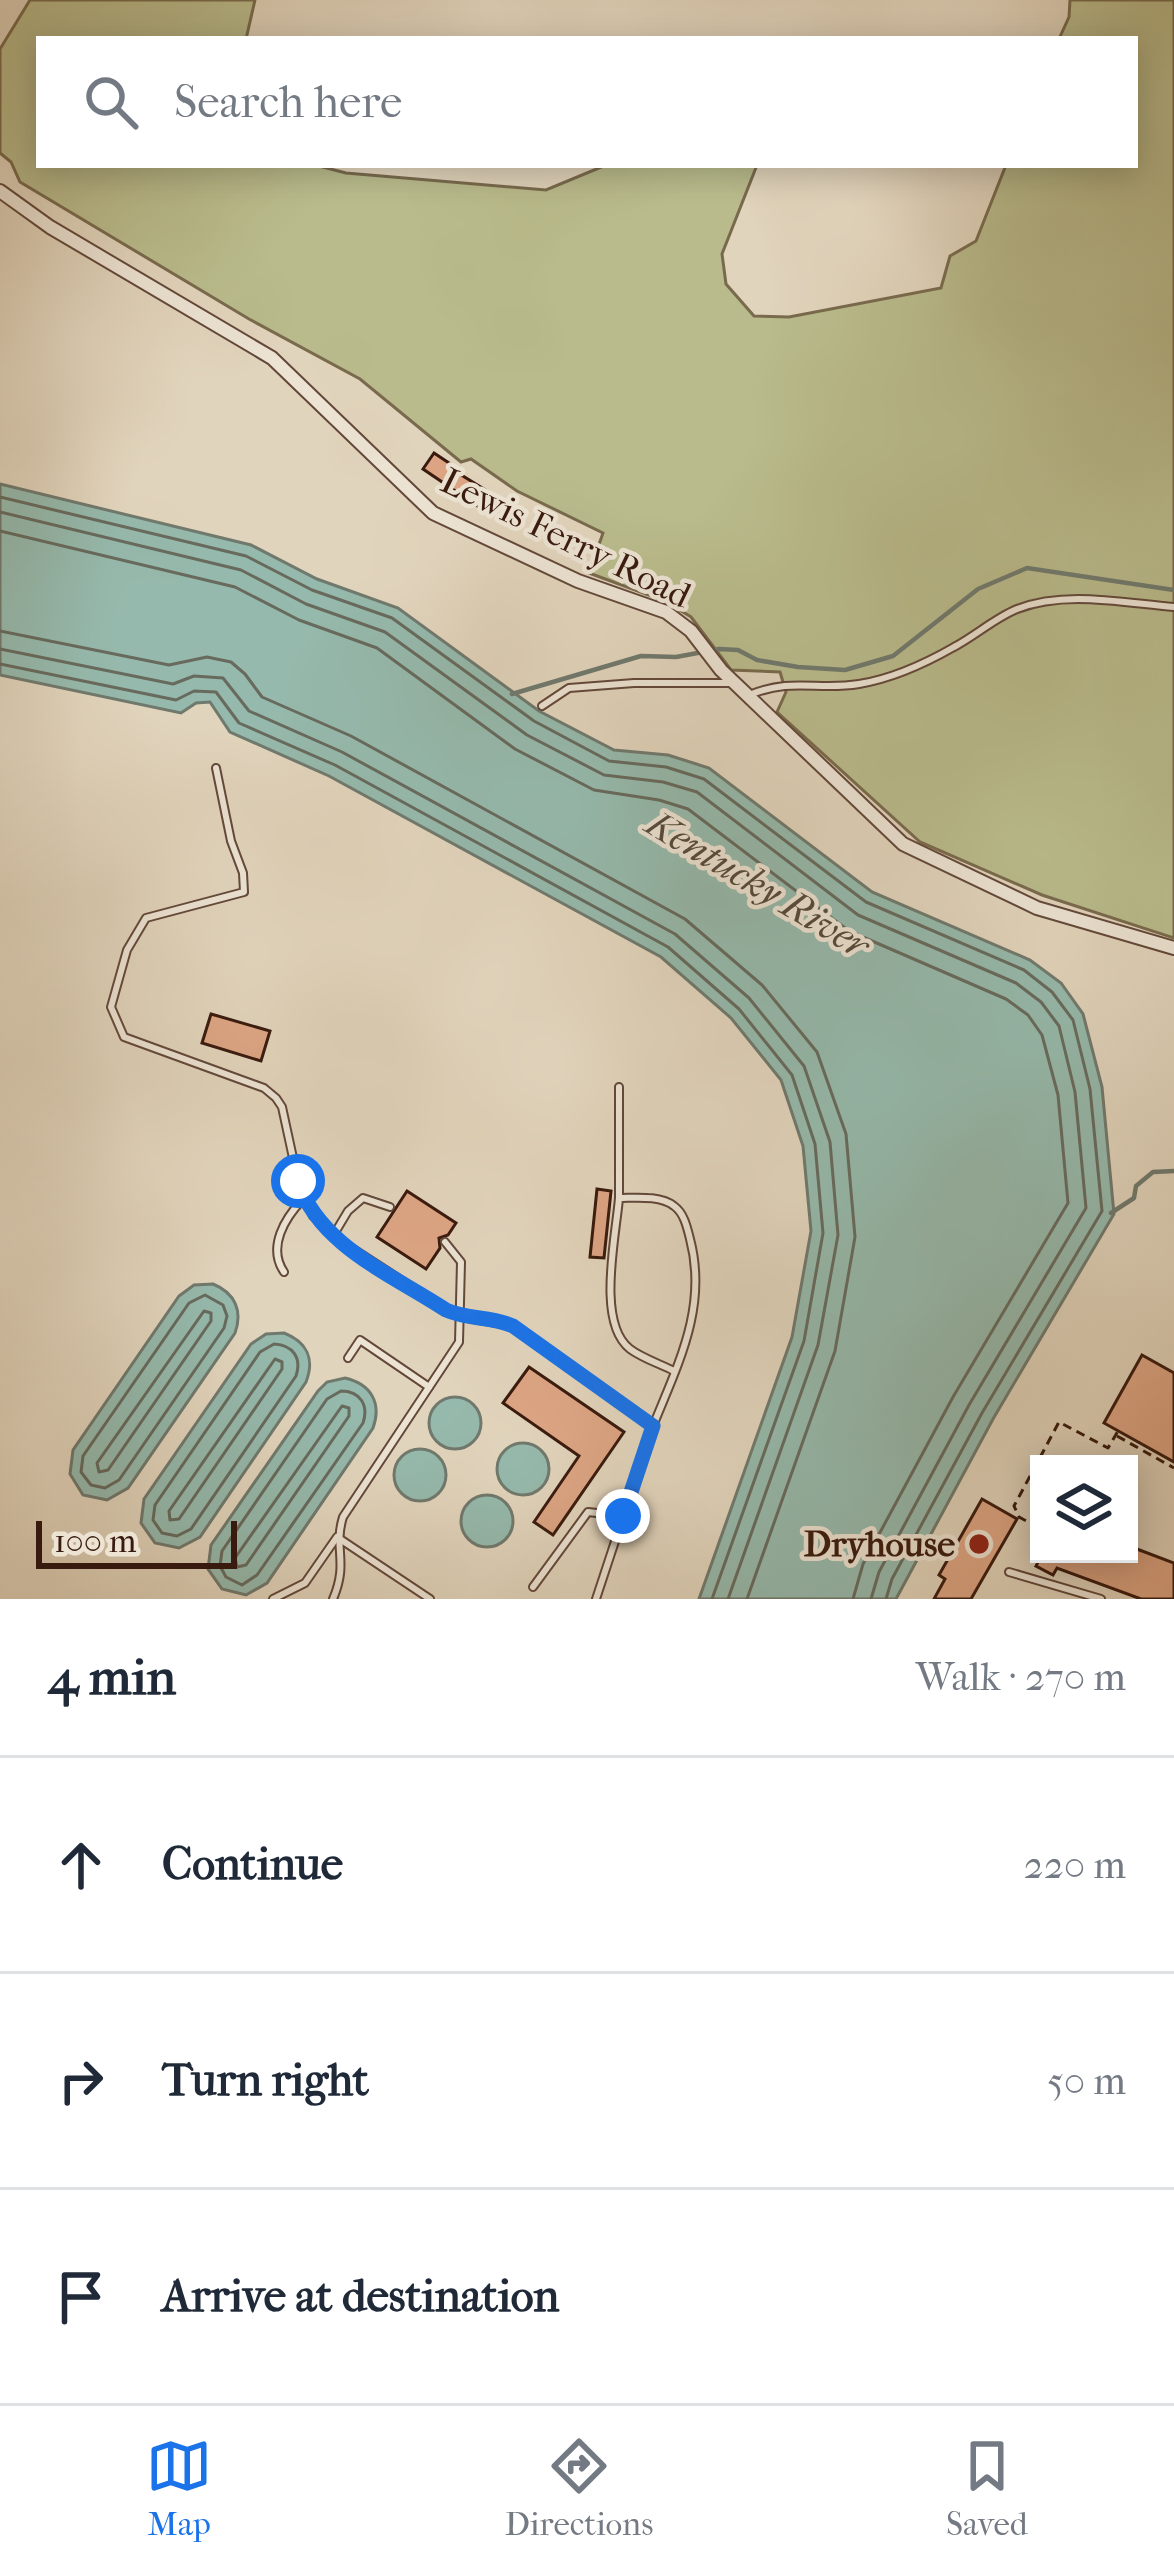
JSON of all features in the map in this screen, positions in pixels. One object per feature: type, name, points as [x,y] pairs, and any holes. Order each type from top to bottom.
[{"type":"street","name":"Lewis Ferry Road","points":[[0,191],[50,227],[272,358],[433,513],[578,581],[666,612],[691,631],[721,670],[903,844],[1037,908],[1174,948]]},
{"type":"lane","points":[[749,694],[778,683],[857,684],[895,674],[954,647],[1017,609],[1048,602],[1086,599],[1174,607]]},
{"type":"lane","points":[[542,706],[568,688],[736,683]]},
{"type":"lane","points":[[216,768],[244,892],[146,918],[127,950],[111,1007],[124,1037],[264,1088],[282,1107],[303,1199],[333,1236],[462,1317],[513,1326],[653,1426]]},
{"type":"lane","points":[[619,1088],[613,1324],[630,1348],[675,1371]]},
{"type":"lane","points":[[333,1236],[363,1198],[390,1207]]},
{"type":"lane","points":[[596,1599],[695,1315],[698,1285],[684,1219],[674,1205],[659,1199],[619,1198]]},
{"type":"lane","points":[[284,1272],[276,1250],[280,1233],[303,1199]]},
{"type":"lane","points":[[273,1599],[305,1583],[337,1537],[355,1496],[459,1342],[461,1262],[445,1243]]},
{"type":"lane","points":[[348,1358],[360,1340],[429,1387]]},
{"type":"lane","points":[[533,1587],[588,1512],[623,1516]]},
{"type":"lane","points":[[333,1599],[344,1558],[337,1537]]},
{"type":"lane","points":[[337,1537],[430,1599]]},
{"type":"lane","points":[[1010,1572],[1101,1599]]},
{"type":"path","points":[[1041,1455],[1059,1422],[1108,1448],[1117,1433],[1174,1468]]},
{"type":"path","points":[[1030,1476],[1014,1506],[1019,1517],[1030,1523]]},
{"type":"green space","points":[[30,0],[255,0],[247,36],[36,36],[36,168],[327,168],[546,190],[599,168],[756,168],[722,254],[726,284],[754,316],[789,317],[941,288],[950,256],[976,241],[1005,168],[1138,168],[1138,36],[1060,36],[1070,0],[1174,0],[1174,938],[1042,895],[920,842],[777,712],[786,692],[780,672],[731,670],[691,617],[665,601],[589,573],[603,533],[517,491],[471,459],[461,462],[360,379],[249,319],[20,182],[11,162],[0,153],[0,49]]},
{"type":"water","name":"Kentucky River","points":[[0,484],[251,545],[317,579],[398,608],[539,711],[614,750],[668,755],[709,768],[872,892],[1030,960],[1061,983],[1083,1014],[1102,1087],[1114,1214],[993,1419],[896,1599],[699,1599],[792,1337],[811,1231],[803,1146],[781,1080],[731,1018],[661,957],[329,776],[230,732],[210,702],[196,703],[181,713],[0,675]]},
{"type":"water","points":[[213,1284],[235,1304],[235,1333],[128,1488],[107,1500],[83,1495],[70,1474],[73,1450],[179,1296],[194,1285]]},
{"type":"water","points":[[284,1333],[307,1352],[306,1382],[200,1537],[179,1548],[155,1543],[141,1523],[144,1499],[251,1344],[266,1334]]},
{"type":"water","points":[[345,1378],[362,1385],[372,1396],[373,1428],[267,1583],[246,1595],[222,1589],[208,1569],[211,1545],[318,1391],[327,1382]]},
{"type":"water","points":[[455,1397],[473,1405],[481,1423],[473,1441],[455,1449],[437,1441],[429,1423],[437,1405]]},
{"type":"water","points":[[523,1443],[541,1451],[549,1469],[541,1487],[523,1495],[505,1487],[497,1469],[505,1451]]},
{"type":"water","points":[[420,1449],[438,1457],[446,1475],[438,1493],[420,1501],[402,1493],[394,1475],[402,1457]]},
{"type":"water","points":[[487,1495],[505,1503],[513,1521],[505,1539],[487,1547],[469,1539],[461,1521],[469,1503]]},
{"type":"building","points":[[434,453],[492,494],[482,509],[423,469]]},
{"type":"building","points":[[211,1014],[270,1031],[261,1061],[202,1043]]},
{"type":"building","points":[[597,1189],[611,1191],[604,1258],[590,1257]]},
{"type":"building","points":[[407,1191],[456,1223],[448,1235],[439,1238],[440,1248],[426,1269],[377,1237]]},
{"type":"building","points":[[1142,1355],[1174,1373],[1174,1462],[1104,1423]]},
{"type":"building","points":[[529,1367],[624,1432],[553,1535],[534,1522],[579,1456],[503,1403]]},
{"type":"building","name":"Dryhouse","points":[[982,1499],[1017,1519],[971,1599],[934,1599],[945,1579],[939,1575]]},
{"type":"building","points":[[1138,1549],[1174,1563],[1174,1599],[1141,1599],[1057,1568],[1053,1575],[1036,1566],[1138,1563]]},
{"type":"waterway","points":[[512,694],[641,656],[676,657],[719,649],[798,667],[845,670],[893,656],[978,589],[1027,568],[1174,590]]},
{"type":"waterway","points":[[1111,1213],[1134,1198],[1136,1186],[1153,1172],[1174,1171]]},
{"type":"waterway","points":[[924,1545],[948,1559]]},
{"type":"place","name":"Dryhouse","points":[[979,1544]]},
{"type":"route","points":[[298,1181],[313,1216],[344,1244],[446,1310],[513,1326],[653,1426],[623,1516]]}]
